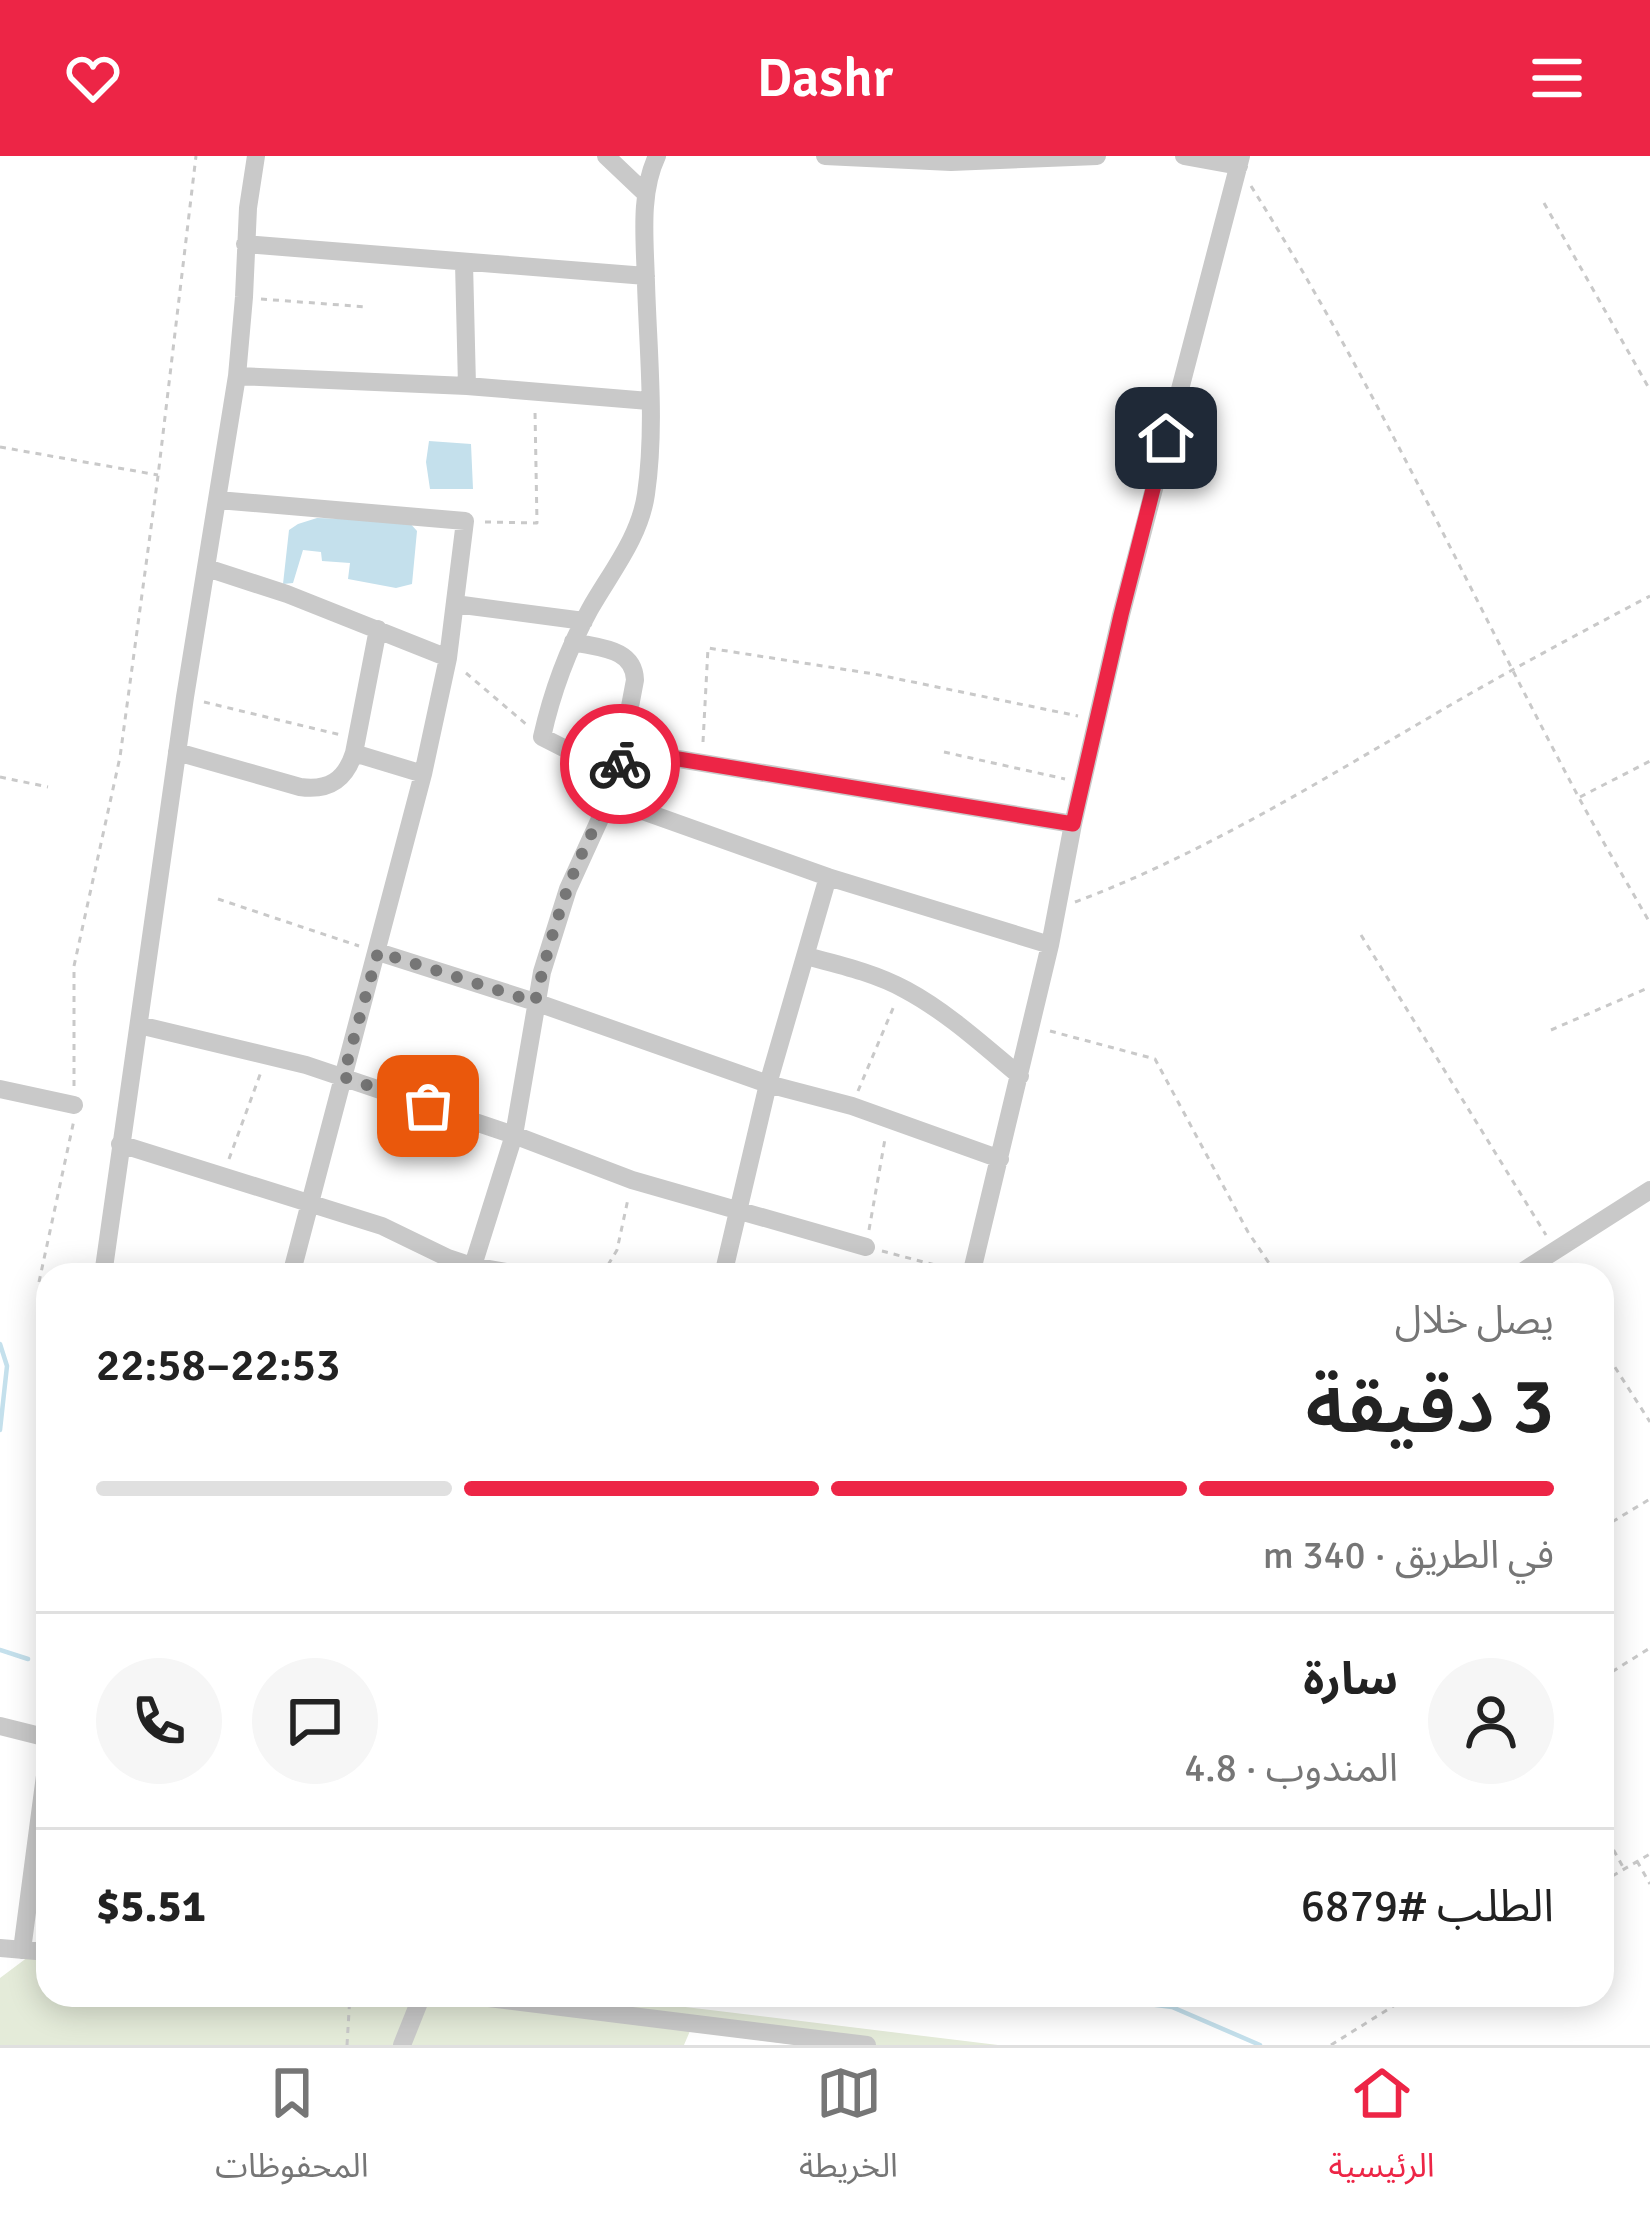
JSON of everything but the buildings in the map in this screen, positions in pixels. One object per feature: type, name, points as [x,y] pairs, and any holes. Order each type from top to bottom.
[{"type":"street","points":[[107,1263],[185,697],[237,376],[256,156]]},
{"type":"street","points":[[606,156],[646,194]]},
{"type":"street","points":[[617,775],[542,737],[573,642],[641,517],[650,401],[646,194],[657,156]]},
{"type":"street","points":[[825,156],[951,162],[1096,156]]},
{"type":"street","points":[[974,1263],[1050,945],[1082,782],[1240,161],[1184,156]]},
{"type":"street","points":[[245,244],[646,277]]},
{"type":"street","points":[[464,263],[466,386]]},
{"type":"street","points":[[237,376],[466,386],[650,401]]},
{"type":"street","points":[[218,500],[465,521],[448,658],[423,774],[294,1263]]},
{"type":"street","points":[[207,568],[287,594],[448,658]]},
{"type":"street","points":[[455,604],[584,621]]},
{"type":"street","points":[[177,752],[275,781],[315,789],[331,785],[349,768],[378,629]]},
{"type":"street","points":[[473,1263],[514,1136],[535,1002],[568,889],[609,800],[624,750],[634,666],[619,653],[573,642]]},
{"type":"street","points":[[355,746],[423,774]]},
{"type":"street","points":[[624,750],[1073,824]]},
{"type":"street","points":[[609,800],[828,877],[1050,945]]},
{"type":"street","points":[[726,1263],[768,1084],[828,877]]},
{"type":"street","points":[[378,952],[1000,1159]]},
{"type":"street","points":[[806,956],[904,989],[1020,1076]]},
{"type":"street","points":[[139,1025],[268,1054],[632,1180],[866,1247]]},
{"type":"street","points":[[0,1089],[74,1105]]},
{"type":"street","points":[[120,1144],[382,1226],[458,1263]]},
{"type":"street","points":[[1536,1263],[1650,1190]]},
{"type":"street","points":[[0,1726],[36,1735]]},
{"type":"street","points":[[22,1950],[36,1844]]},
{"type":"street","points":[[0,1948],[36,1951]]},
{"type":"street","points":[[402,2045],[417,2007]]},
{"type":"street","points":[[561,2007],[867,2045]]},
{"type":"path","points":[[43,1263],[74,1121],[74,966],[120,757],[196,156]]},
{"type":"path","points":[[1240,161],[1353,361],[1579,798],[1650,923]]},
{"type":"path","points":[[1544,203],[1650,390]]},
{"type":"path","points":[[244,297],[367,307]]},
{"type":"path","points":[[465,521],[536,524],[535,392]]},
{"type":"path","points":[[0,447],[158,476]]},
{"type":"path","points":[[1057,909],[1201,846],[1513,668],[1650,596]]},
{"type":"path","points":[[702,762],[708,648],[874,674],[1097,720]]},
{"type":"path","points":[[448,658],[542,737]]},
{"type":"path","points":[[185,697],[355,746]]},
{"type":"path","points":[[944,752],[1082,782]]},
{"type":"path","points":[[1579,798],[1650,760]]},
{"type":"path","points":[[0,777],[48,787]]},
{"type":"path","points":[[218,899],[378,952]]},
{"type":"path","points":[[1361,935],[1555,1251]]},
{"type":"path","points":[[1551,1030],[1650,987]]},
{"type":"path","points":[[852,1106],[904,989]]},
{"type":"path","points":[[1031,1026],[1155,1059],[1269,1263]]},
{"type":"path","points":[[223,1177],[268,1054]]},
{"type":"path","points":[[888,1120],[866,1247],[926,1263]]},
{"type":"path","points":[[609,1263],[617,1250],[632,1180]]},
{"type":"path","points":[[1614,1366],[1650,1422]]},
{"type":"path","points":[[1614,1521],[1650,1499]]},
{"type":"path","points":[[1614,1670],[1650,1648]]},
{"type":"path","points":[[1614,1850],[1624,1868]]},
{"type":"path","points":[[1614,1874],[1650,1853]]},
{"type":"path","points":[[1637,1861],[1650,1884]]},
{"type":"path","points":[[347,2045],[349,2007]]},
{"type":"path","points":[[1331,2045],[1388,2007]]},
{"type":"green space","points":[[36,1951],[36,2007],[685,2007],[998,2045],[797,2045],[690,2031],[684,2045],[0,2045],[0,1978]]},
{"type":"water","points":[[429,441],[471,444],[473,489],[430,489]]},
{"type":"water","points":[[317,518],[408,521],[417,531],[412,584],[396,588],[348,579],[350,563],[322,561],[321,552],[303,550],[293,583],[283,584],[289,530]]},
{"type":"waterway","points":[[0,1344],[7,1366],[0,1430]]},
{"type":"waterway","points":[[0,1650],[28,1659]]},
{"type":"waterway","points":[[1172,2007],[1260,2045]]},
{"type":"way so far","points":[[428,1106],[343,1077],[378,952],[535,1002],[558,914],[620,764]]},
{"type":"route","points":[[620,764],[624,750],[1073,824],[1166,438]]}]
